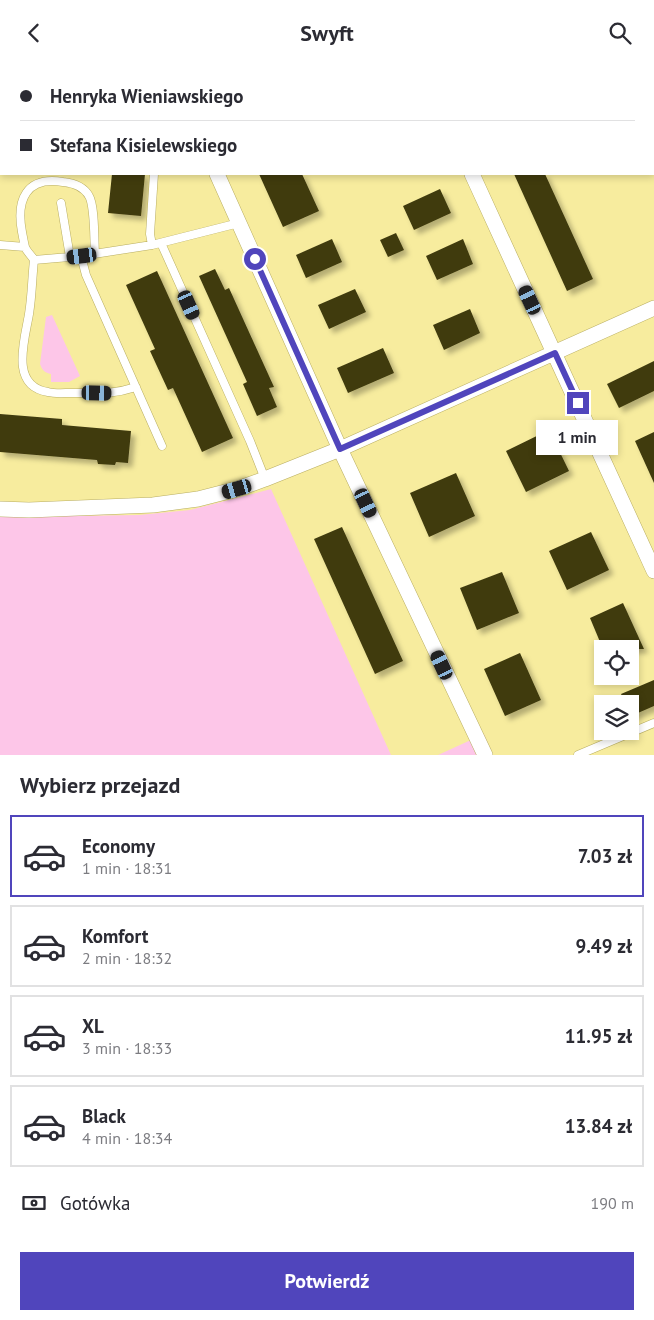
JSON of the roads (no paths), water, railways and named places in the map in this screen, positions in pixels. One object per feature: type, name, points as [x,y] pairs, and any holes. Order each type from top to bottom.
[{"type":"street","points":[[217,175],[340,449],[485,755]]},
{"type":"street","points":[[472,175],[654,571]]},
{"type":"street","points":[[0,509],[30,510],[114,507],[171,503],[214,495],[265,479],[340,449],[654,308]]},
{"type":"lane","points":[[152,245],[150,234],[154,175]]},
{"type":"lane","points":[[95,254],[90,197],[80,187],[58,181],[35,184],[24,195],[20,213],[26,247],[34,260],[22,354],[24,372],[31,384],[49,393],[113,393],[136,387]]},
{"type":"lane","points":[[62,203],[70,257]]},
{"type":"lane","points":[[34,260],[82,256],[152,245],[239,223]]},
{"type":"lane","points":[[161,243],[250,441],[265,479]]},
{"type":"lane","points":[[0,245],[26,247]]},
{"type":"lane","points":[[82,256],[86,275],[162,446]]},
{"type":"lane","points":[[578,755],[654,723]]}]
